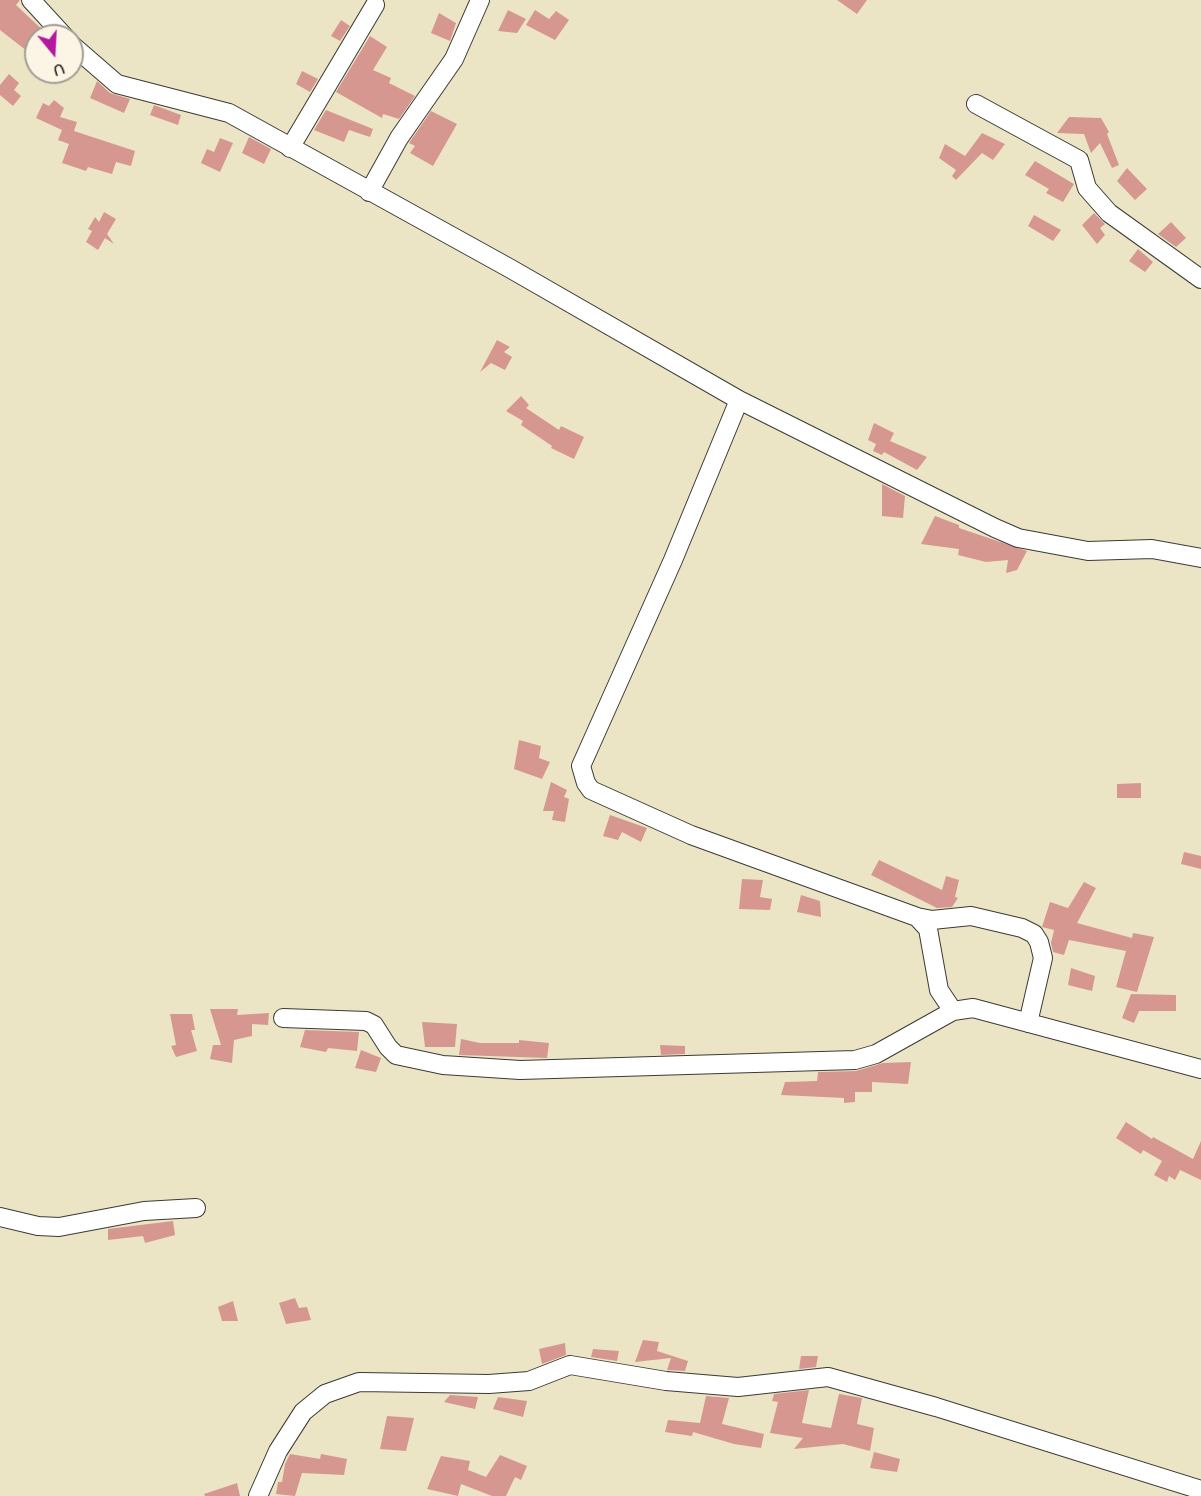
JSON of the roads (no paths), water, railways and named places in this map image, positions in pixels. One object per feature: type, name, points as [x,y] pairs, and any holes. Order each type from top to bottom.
[{"type":"street","points":[[31,0],[53,24]]},
{"type":"street","points":[[369,192],[399,138],[454,59],[480,0]]},
{"type":"street","points":[[290,148],[375,5]]},
{"type":"street","points":[[84,55],[117,84],[229,113],[521,275],[738,400],[1018,538],[1088,551],[1152,549],[1196,555]]},
{"type":"street","points":[[976,104],[1079,160],[1087,188],[1109,213],[1201,279]]},
{"type":"street","points":[[738,400],[674,560],[581,766],[582,774],[591,790],[691,835],[917,916],[932,920],[971,916],[1022,928],[1034,934],[1039,942],[1043,958],[1028,1023]]},
{"type":"street","points":[[917,916],[928,929],[939,990],[953,1011]]},
{"type":"street","points":[[283,1018],[366,1021],[374,1025],[396,1055],[443,1065],[520,1070],[855,1060],[876,1054],[953,1011],[973,1008],[1201,1070]]},
{"type":"street","points":[[0,1217],[38,1226],[59,1227],[144,1211],[196,1208]]},
{"type":"street","points":[[258,1496],[278,1450],[303,1412],[325,1394],[359,1382],[477,1384],[528,1381],[570,1365],[666,1381],[738,1387],[828,1377],[936,1407],[1201,1490]]}]
